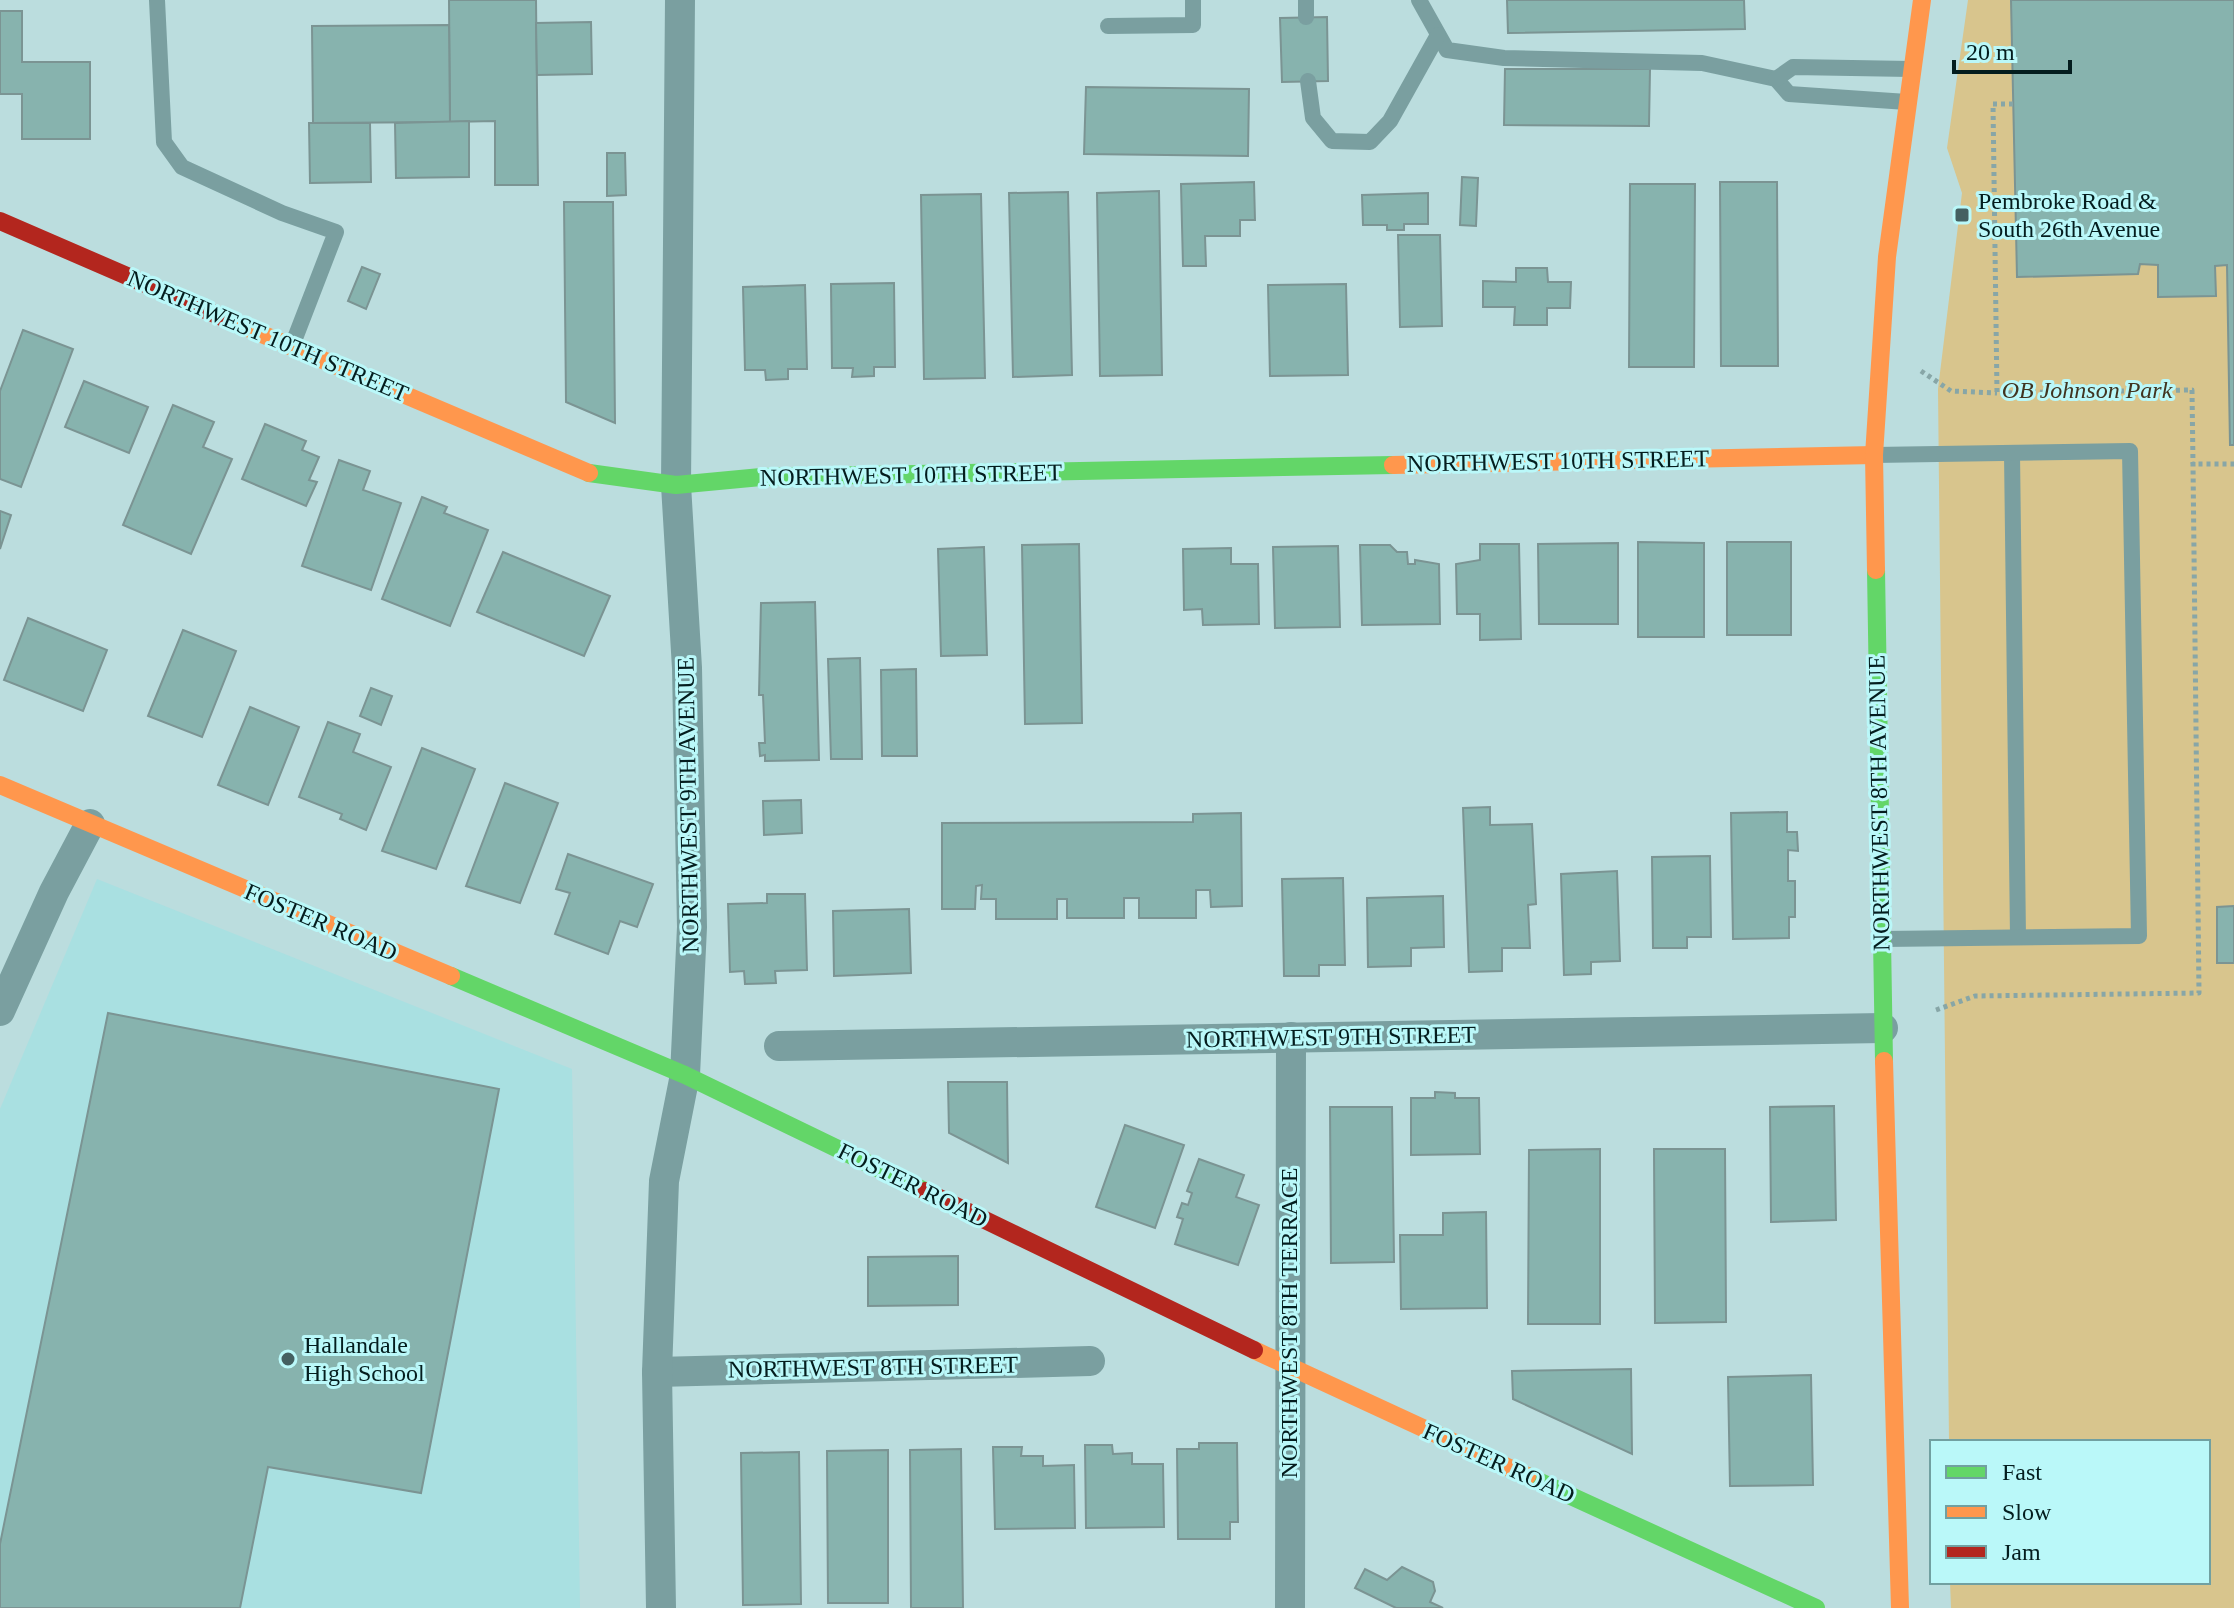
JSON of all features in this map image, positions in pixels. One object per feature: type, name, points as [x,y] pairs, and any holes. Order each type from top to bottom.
[{"type":"street","name":"NORTHWEST 9TH AVENUE","points":[[661,1608],[657,1372],[664,1181],[685,1075],[692,927],[687,668],[676,485],[680,0]]},
{"type":"street","name":"NORTHWEST 8TH AVENUE","points":[[1900,1608],[1881,940],[1874,455],[1887,257],[1922,0]]},
{"type":"street","name":"NORTHWEST 10TH STREET","points":[[0,221],[582,472],[676,485],[761,477],[1874,455]]},
{"type":"street","name":"FOSTER ROAD","points":[[0,785],[685,1075],[1288,1367],[1816,1608]]},
{"type":"street","points":[[0,1011],[54,892],[90,824]]},
{"type":"street","name":"NORTHWEST 9TH STREET","points":[[779,1046],[1883,1028]]},
{"type":"street","name":"NORTHWEST 8TH TERRACE","points":[[1290,1608],[1288,1367],[1291,1037]]},
{"type":"street","name":"NORTHWEST 8TH STREET","points":[[657,1372],[1090,1361]]},
{"type":"lane","points":[[157,0],[164,142],[182,167],[282,213],[336,232],[291,346]]},
{"type":"lane","points":[[1108,26],[1193,25],[1193,0]]},
{"type":"lane","points":[[1419,0],[1447,50],[1475,54],[1702,63],[1776,79],[1789,94],[1908,102]]},
{"type":"lane","points":[[1308,81],[1313,118],[1332,141],[1370,142],[1390,121],[1438,35]]},
{"type":"lane","points":[[1776,79],[1793,67],[1912,70]]},
{"type":"lane","points":[[1874,455],[2130,451],[2139,921],[2139,936],[1881,940]]},
{"type":"lane","points":[[2012,453],[2018,937]]},
{"type":"path","points":[[1997,393],[1993,104],[2013,104]]},
{"type":"path","points":[[1921,371],[1951,391],[2192,390],[2193,464]]},
{"type":"shaded area","name":"Hallandale High School","points":[[97,879],[572,1069],[580,1608],[0,1608],[0,1109]]},
{"type":"green space","name":"OB Johnson Park","points":[[1968,0],[2234,0],[2234,1608],[1951,1608],[1950,1584],[2210,1584],[2210,1440],[1949,1440],[1938,389],[1962,193],[1947,148]]},
{"type":"building","points":[[449,0],[536,0],[538,185],[495,185],[495,121],[450,122]]},
{"type":"building","points":[[1507,0],[1744,0],[1745,29],[1508,33]]},
{"type":"building","points":[[2011,0],[2234,0],[2234,445],[2230,445],[2227,265],[2215,266],[2216,296],[2158,297],[2158,265],[2140,264],[2138,274],[2017,277]]},
{"type":"building","points":[[0,11],[22,11],[22,62],[90,62],[90,139],[22,139],[22,94],[0,94]]},
{"type":"building","points":[[1327,17],[1328,81],[1282,82],[1280,18]]},
{"type":"building","points":[[591,22],[592,74],[537,75],[536,23]]},
{"type":"building","points":[[449,25],[450,122],[313,123],[312,26]]},
{"type":"building","points":[[1505,69],[1650,69],[1649,126],[1504,125]]},
{"type":"building","points":[[1086,87],[1249,89],[1248,156],[1084,154]]},
{"type":"building","points":[[469,121],[469,177],[396,178],[395,123]]},
{"type":"building","points":[[309,123],[370,123],[371,182],[310,183]]},
{"type":"building","points":[[607,153],[625,153],[626,195],[607,196]]},
{"type":"building","points":[[1462,177],[1478,178],[1476,226],[1460,225]]},
{"type":"building","points":[[1254,182],[1255,220],[1240,220],[1240,236],[1205,236],[1206,266],[1183,266],[1181,184]]},
{"type":"building","points":[[1720,182],[1777,182],[1778,366],[1721,366]]},
{"type":"building","points":[[1630,184],[1695,184],[1694,367],[1629,367]]},
{"type":"building","points":[[1159,191],[1162,375],[1100,376],[1097,193]]},
{"type":"building","points":[[1068,192],[1072,375],[1013,377],[1009,193]]},
{"type":"building","points":[[1428,193],[1428,224],[1404,224],[1404,230],[1387,230],[1387,225],[1363,225],[1362,195]]},
{"type":"building","points":[[981,194],[985,378],[924,379],[921,195]]},
{"type":"building","points":[[564,202],[613,202],[615,423],[566,402]]},
{"type":"building","points":[[1398,235],[1440,235],[1442,326],[1400,327]]},
{"type":"building","points":[[362,267],[380,274],[366,309],[348,301]]},
{"type":"building","points":[[1516,268],[1547,268],[1548,282],[1571,282],[1570,308],[1547,308],[1547,325],[1514,325],[1515,307],[1483,307],[1483,281],[1516,282]]},
{"type":"building","points":[[894,283],[895,367],[874,367],[874,376],[852,377],[853,368],[832,368],[831,284]]},
{"type":"building","points":[[1346,284],[1348,375],[1270,376],[1268,285]]},
{"type":"building","points":[[805,285],[807,369],[788,369],[788,379],[766,380],[765,370],[745,370],[743,287]]},
{"type":"building","points":[[23,330],[73,349],[21,487],[0,479],[0,391]]},
{"type":"building","points":[[84,381],[148,407],[129,453],[65,427]]},
{"type":"building","points":[[173,405],[214,422],[203,447],[232,459],[191,554],[123,525]]},
{"type":"building","points":[[265,424],[306,441],[302,450],[319,457],[309,480],[317,482],[306,506],[242,479]]},
{"type":"building","points":[[339,460],[370,471],[363,490],[401,503],[371,590],[302,566]]},
{"type":"building","points":[[422,497],[447,507],[444,513],[488,530],[450,626],[382,599]]},
{"type":"building","points":[[0,511],[11,515],[0,549]]},
{"type":"building","points":[[1638,542],[1704,543],[1704,637],[1638,637]]},
{"type":"building","points":[[1727,542],[1791,542],[1791,635],[1727,635]]},
{"type":"building","points":[[1618,543],[1618,624],[1539,624],[1538,544]]},
{"type":"building","points":[[1079,544],[1082,723],[1025,724],[1022,545]]},
{"type":"building","points":[[1480,544],[1519,544],[1521,639],[1480,640],[1480,614],[1457,614],[1456,564],[1480,560]]},
{"type":"building","points":[[1360,545],[1390,545],[1397,552],[1407,552],[1408,564],[1415,564],[1415,560],[1439,564],[1440,624],[1362,625]]},
{"type":"building","points":[[1338,546],[1340,627],[1275,628],[1273,547]]},
{"type":"building","points":[[984,547],[987,655],[941,656],[938,549]]},
{"type":"building","points":[[1231,548],[1231,564],[1258,564],[1259,624],[1203,625],[1202,609],[1184,610],[1183,549]]},
{"type":"building","points":[[503,552],[610,596],[584,656],[477,612]]},
{"type":"building","points":[[815,602],[819,760],[765,761],[765,755],[760,756],[759,743],[765,743],[763,695],[759,695],[761,603]]},
{"type":"building","points":[[28,618],[107,650],[83,711],[4,680]]},
{"type":"building","points":[[183,630],[236,651],[202,737],[148,716]]},
{"type":"building","points":[[860,658],[862,759],[831,759],[828,659]]},
{"type":"building","points":[[916,669],[917,756],[882,756],[881,670]]},
{"type":"building","points":[[371,688],[392,696],[381,725],[360,716]]},
{"type":"building","points":[[250,707],[299,727],[268,805],[218,785]]},
{"type":"building","points":[[328,722],[360,734],[353,752],[391,767],[366,830],[340,819],[342,814],[299,797]]},
{"type":"building","points":[[422,748],[475,769],[436,869],[382,851]]},
{"type":"building","points":[[505,783],[558,803],[520,903],[466,886]]},
{"type":"building","points":[[801,800],[802,833],[764,835],[763,801]]},
{"type":"building","points":[[1490,807],[1490,825],[1532,824],[1536,904],[1528,905],[1530,948],[1502,948],[1502,971],[1469,972],[1463,808]]},
{"type":"building","points":[[1787,812],[1787,832],[1797,832],[1798,851],[1788,850],[1788,881],[1795,881],[1795,917],[1789,917],[1789,938],[1733,939],[1731,813]]},
{"type":"building","points":[[1241,813],[1242,906],[1211,907],[1210,890],[1196,890],[1196,918],[1139,918],[1139,898],[1124,898],[1124,918],[1067,918],[1067,899],[1057,899],[1057,919],[996,919],[996,899],[981,899],[982,885],[976,886],[975,909],[942,909],[942,823],[1193,822],[1193,814]]},
{"type":"building","points":[[568,854],[653,884],[637,927],[620,921],[608,954],[555,934],[570,893],[556,889]]},
{"type":"building","points":[[1710,856],[1711,937],[1687,937],[1687,948],[1653,948],[1652,857]]},
{"type":"building","points":[[1617,871],[1620,961],[1591,962],[1591,974],[1564,975],[1561,874]]},
{"type":"building","points":[[1343,878],[1345,965],[1319,965],[1319,976],[1284,976],[1282,879]]},
{"type":"building","points":[[767,894],[805,894],[807,970],[775,971],[776,983],[745,984],[744,971],[730,972],[728,904],[767,903]]},
{"type":"building","points":[[1443,896],[1444,947],[1411,948],[1411,966],[1368,967],[1367,898]]},
{"type":"building","points":[[2234,906],[2234,963],[2217,963],[2217,907]]},
{"type":"building","points":[[909,909],[911,973],[834,976],[833,911]]},
{"type":"building","points":[[108,1013],[499,1089],[421,1493],[268,1467],[240,1608],[0,1608],[0,1544]]},
{"type":"building","points":[[948,1082],[1007,1082],[1008,1163],[949,1133]]},
{"type":"building","points":[[1435,1092],[1455,1093],[1455,1098],[1479,1098],[1480,1154],[1411,1155],[1411,1098],[1435,1098]]},
{"type":"building","points":[[1834,1106],[1836,1220],[1771,1222],[1770,1107]]},
{"type":"building","points":[[1330,1107],[1392,1107],[1394,1262],[1331,1263]]},
{"type":"building","points":[[1125,1125],[1184,1145],[1155,1228],[1096,1207]]},
{"type":"building","points":[[1600,1149],[1600,1324],[1528,1324],[1529,1150]]},
{"type":"building","points":[[1654,1149],[1725,1149],[1726,1322],[1655,1323]]},
{"type":"building","points":[[1199,1159],[1244,1175],[1236,1197],[1259,1205],[1238,1265],[1175,1244],[1183,1219],[1177,1217],[1182,1203],[1188,1205],[1192,1193],[1187,1191]]},
{"type":"building","points":[[1486,1212],[1487,1308],[1401,1309],[1400,1235],[1443,1235],[1443,1213]]},
{"type":"building","points":[[958,1256],[958,1305],[868,1306],[868,1257]]},
{"type":"building","points":[[1631,1369],[1632,1454],[1513,1399],[1512,1371]]},
{"type":"building","points":[[1811,1375],[1813,1485],[1730,1486],[1728,1377]]},
{"type":"building","points":[[1199,1443],[1237,1443],[1238,1522],[1230,1522],[1230,1539],[1178,1539],[1177,1449],[1199,1449]]},
{"type":"building","points":[[1085,1445],[1112,1445],[1113,1454],[1132,1453],[1132,1464],[1163,1464],[1164,1527],[1086,1528]]},
{"type":"building","points":[[993,1447],[1022,1447],[1021,1456],[1043,1456],[1043,1466],[1074,1465],[1075,1528],[995,1529]]},
{"type":"building","points":[[961,1449],[963,1608],[911,1608],[910,1450]]},
{"type":"building","points":[[888,1450],[888,1603],[828,1603],[827,1451]]},
{"type":"building","points":[[799,1452],[801,1604],[743,1605],[741,1453]]},
{"type":"building","points":[[1402,1567],[1433,1582],[1435,1591],[1430,1602],[1443,1608],[1396,1608],[1355,1588],[1365,1569],[1387,1580]]},
{"type":"traffic: fast","points":[[589,473],[676,485],[761,477],[1393,465]]},
{"type":"traffic: fast","points":[[1876,570],[1884,1061]]},
{"type":"traffic: fast","points":[[451,976],[685,1075],[925,1191]]},
{"type":"traffic: fast","points":[[1527,1476],[1816,1608]]},
{"type":"traffic: slow","points":[[1876,570],[1874,455],[1887,257],[1922,0]]},
{"type":"traffic: slow","points":[[224,318],[589,473]]},
{"type":"traffic: slow","points":[[1393,465],[1874,455]]},
{"type":"traffic: slow","points":[[0,785],[451,976]]},
{"type":"traffic: slow","points":[[1884,1061],[1900,1608]]},
{"type":"traffic: slow","points":[[1254,1350],[1527,1476]]},
{"type":"traffic: jam","points":[[0,221],[224,318]]},
{"type":"traffic: jam","points":[[925,1191],[1254,1350]]},
{"type":"place","name":"Pembroke Road & South 26th Avenue","points":[[1962,215]]},
{"type":"place","name":"Hallandale High School","points":[[288,1359]]}]
